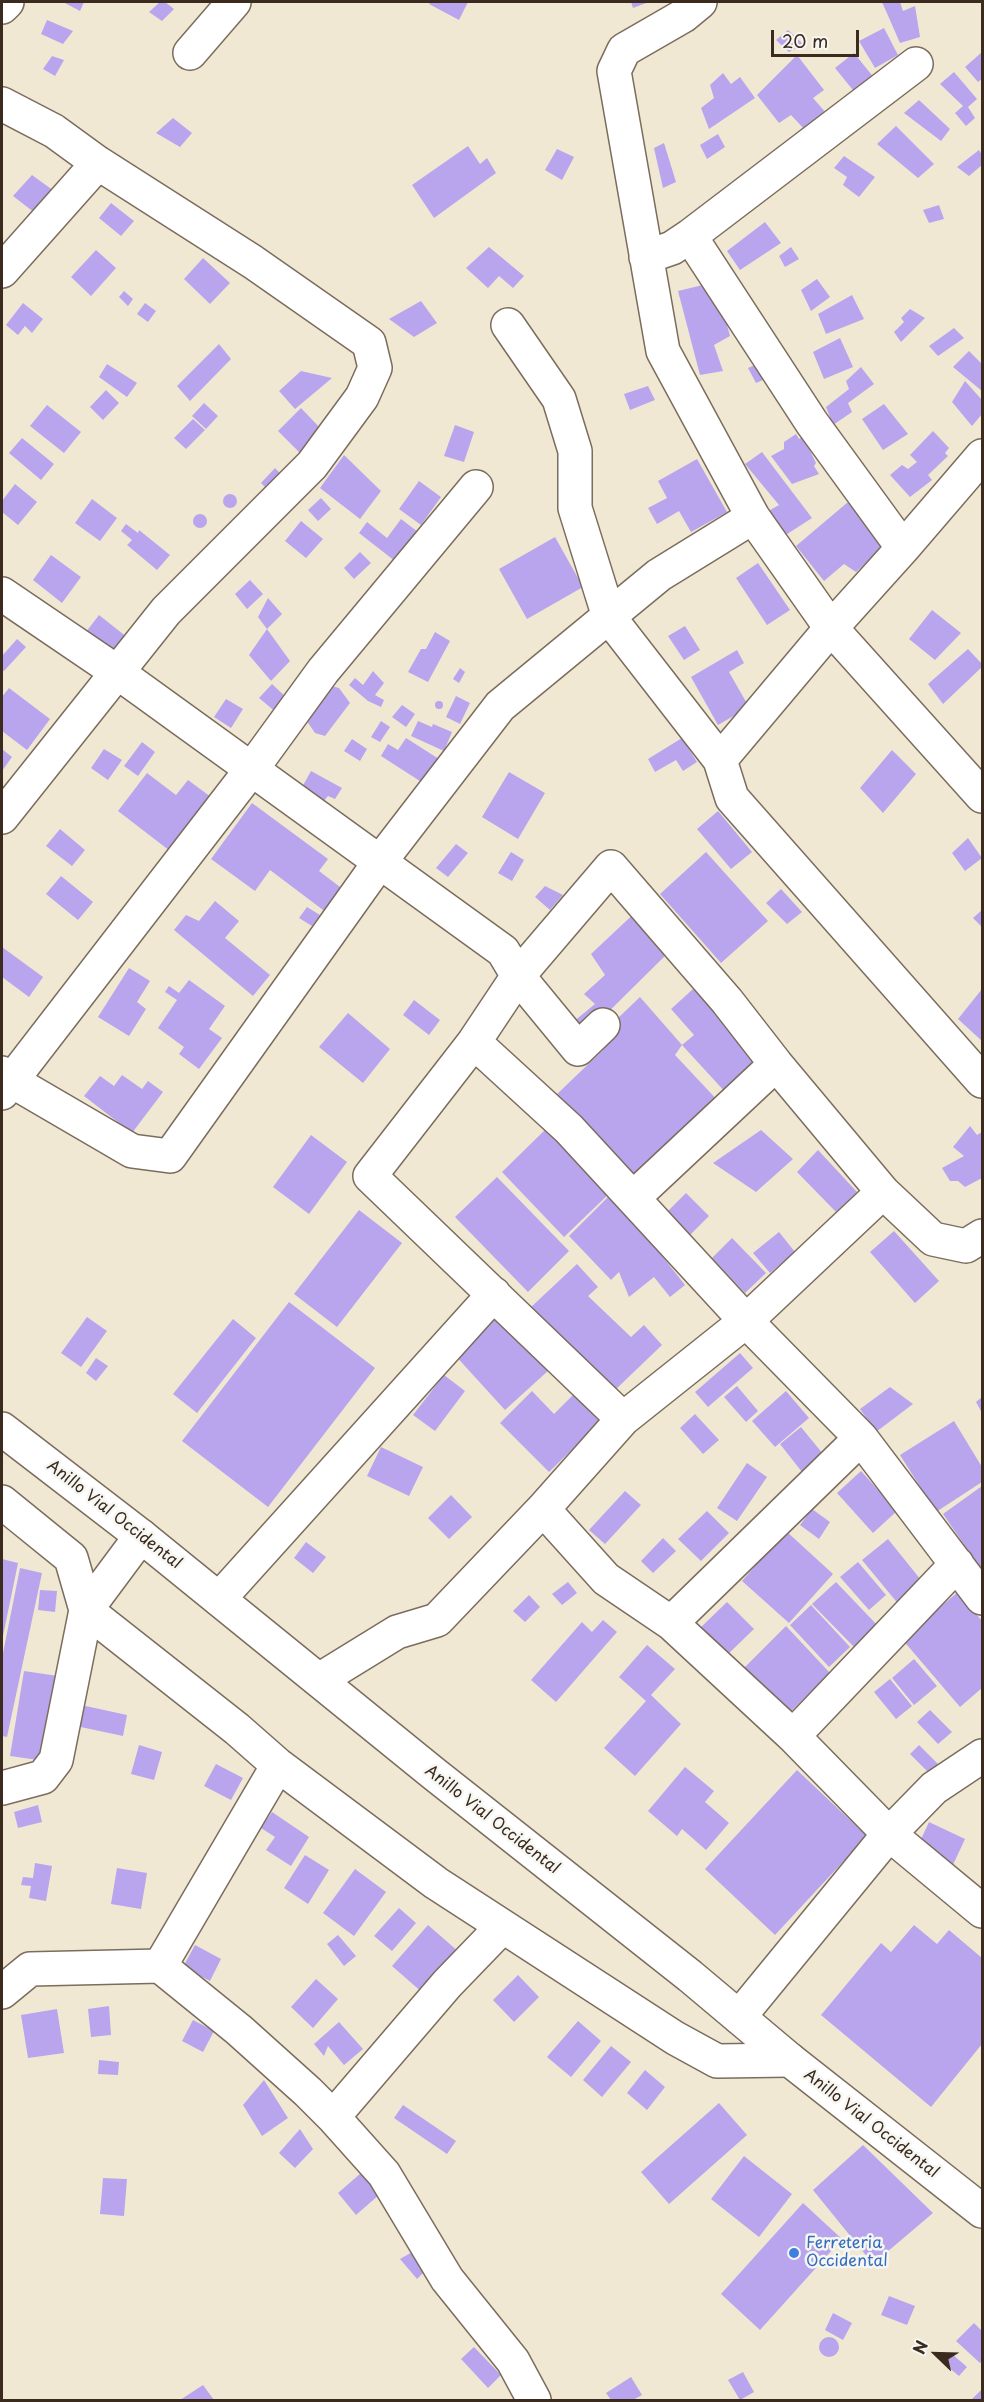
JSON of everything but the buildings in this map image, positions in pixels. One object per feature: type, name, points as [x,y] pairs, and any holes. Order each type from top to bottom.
[{"type":"main road","points":[[2,7],[7,2]]},
{"type":"main road","points":[[190,53],[234,2]]},
{"type":"main road","points":[[700,2],[683,16],[624,50],[615,71],[663,351],[753,517],[831,628],[982,796]]},
{"type":"main road","points":[[646,257],[672,248],[690,236],[915,64]]},
{"type":"main road","points":[[2,104],[54,131],[98,163],[253,262],[369,343],[375,368],[362,397],[312,465],[166,611],[2,817]]},
{"type":"main road","points":[[2,271],[98,163]]},
{"type":"main road","points":[[690,236],[812,423],[903,548]]},
{"type":"main road","points":[[508,325],[559,399],[575,451],[575,508],[609,617],[720,760],[732,798],[982,1081]]},
{"type":"main road","points":[[720,760],[831,628],[903,548],[978,473]]},
{"type":"main road","points":[[476,488],[323,672],[251,770],[5,1082],[132,1151],[170,1156],[379,863],[500,706],[659,576],[753,517]]},
{"type":"main road","points":[[2,594],[117,672],[503,951],[518,976],[578,1049],[603,1025]]},
{"type":"main road","points":[[623,1419],[370,1176],[474,1041],[518,976],[611,867],[727,1001],[776,1064],[883,1192],[933,1239],[966,1245],[982,1236]]},
{"type":"main road","points":[[474,1041],[569,1129],[746,1321],[861,1438],[982,1598]]},
{"type":"main road","points":[[633,1198],[776,1064]]},
{"type":"main road","points":[[320,1680],[397,1632],[437,1620],[543,1509],[623,1419],[746,1321],[883,1192]]},
{"type":"main road","points":[[219,1599],[494,1294]]},
{"type":"main road","name":"Anillo Vial Occidental","points":[[2,1429],[141,1536],[442,1780],[690,1976],[790,2061],[982,2211]]},
{"type":"main road","points":[[671,1623],[861,1438]]},
{"type":"main road","points":[[2,1502],[71,1558],[86,1610],[237,1729],[278,1765],[436,1883],[675,2038],[717,2061],[790,2061]]},
{"type":"main road","points":[[543,1509],[606,1580],[671,1623],[793,1736],[889,1834],[982,1911]]},
{"type":"main road","points":[[2,1788],[43,1777],[56,1760],[86,1610],[141,1536]]},
{"type":"main road","points":[[793,1736],[957,1564]]},
{"type":"main road","points":[[739,2017],[889,1834],[934,1788],[982,1756]]},
{"type":"main road","points":[[160,1966],[278,1765]]},
{"type":"main road","points":[[333,2117],[447,1984],[502,1927]]},
{"type":"main road","points":[[2,1992],[30,1969],[160,1966],[239,2030],[333,2117],[384,2174],[447,2279],[513,2361],[534,2400]]},
{"type":"place","name":"Ferreteria Occidental","points":[[794,2253]]}]
